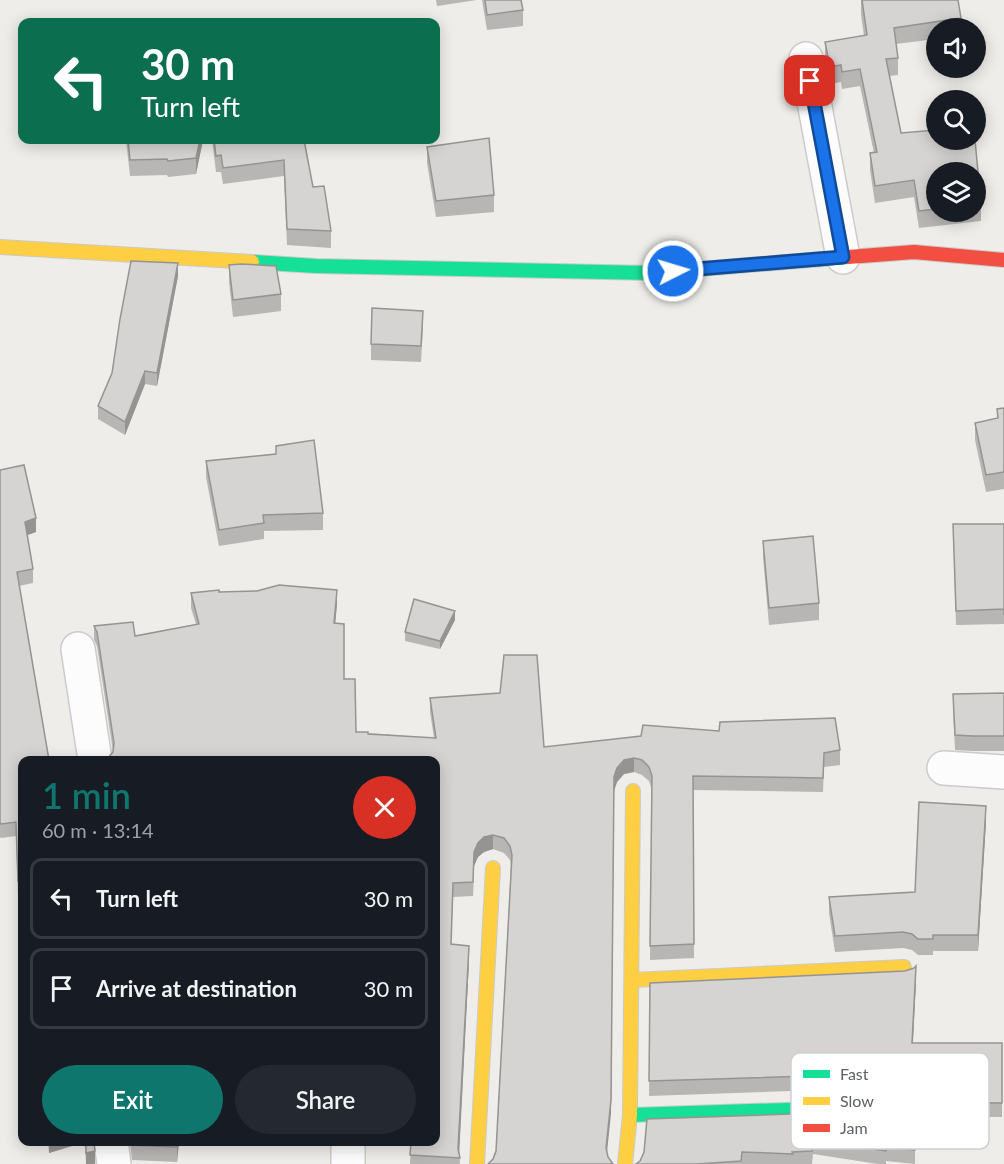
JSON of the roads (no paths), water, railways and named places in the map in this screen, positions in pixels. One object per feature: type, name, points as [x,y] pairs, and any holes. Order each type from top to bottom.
[{"type":"street","points":[[806,59],[843,257]]},
{"type":"street","points":[[0,247],[316,266],[651,273],[914,252],[1004,260]]},
{"type":"street","points":[[78,649],[94,756]]},
{"type":"street","points":[[944,768],[1004,772]]},
{"type":"street","points":[[625,1164],[630,1115],[633,791]]},
{"type":"street","points":[[477,1164],[493,868]]},
{"type":"street","points":[[632,980],[904,968]]},
{"type":"street","points":[[630,1115],[791,1110]]},
{"type":"street","points":[[112,1146],[114,1164]]},
{"type":"street","points":[[348,1146],[348,1164]]}]
